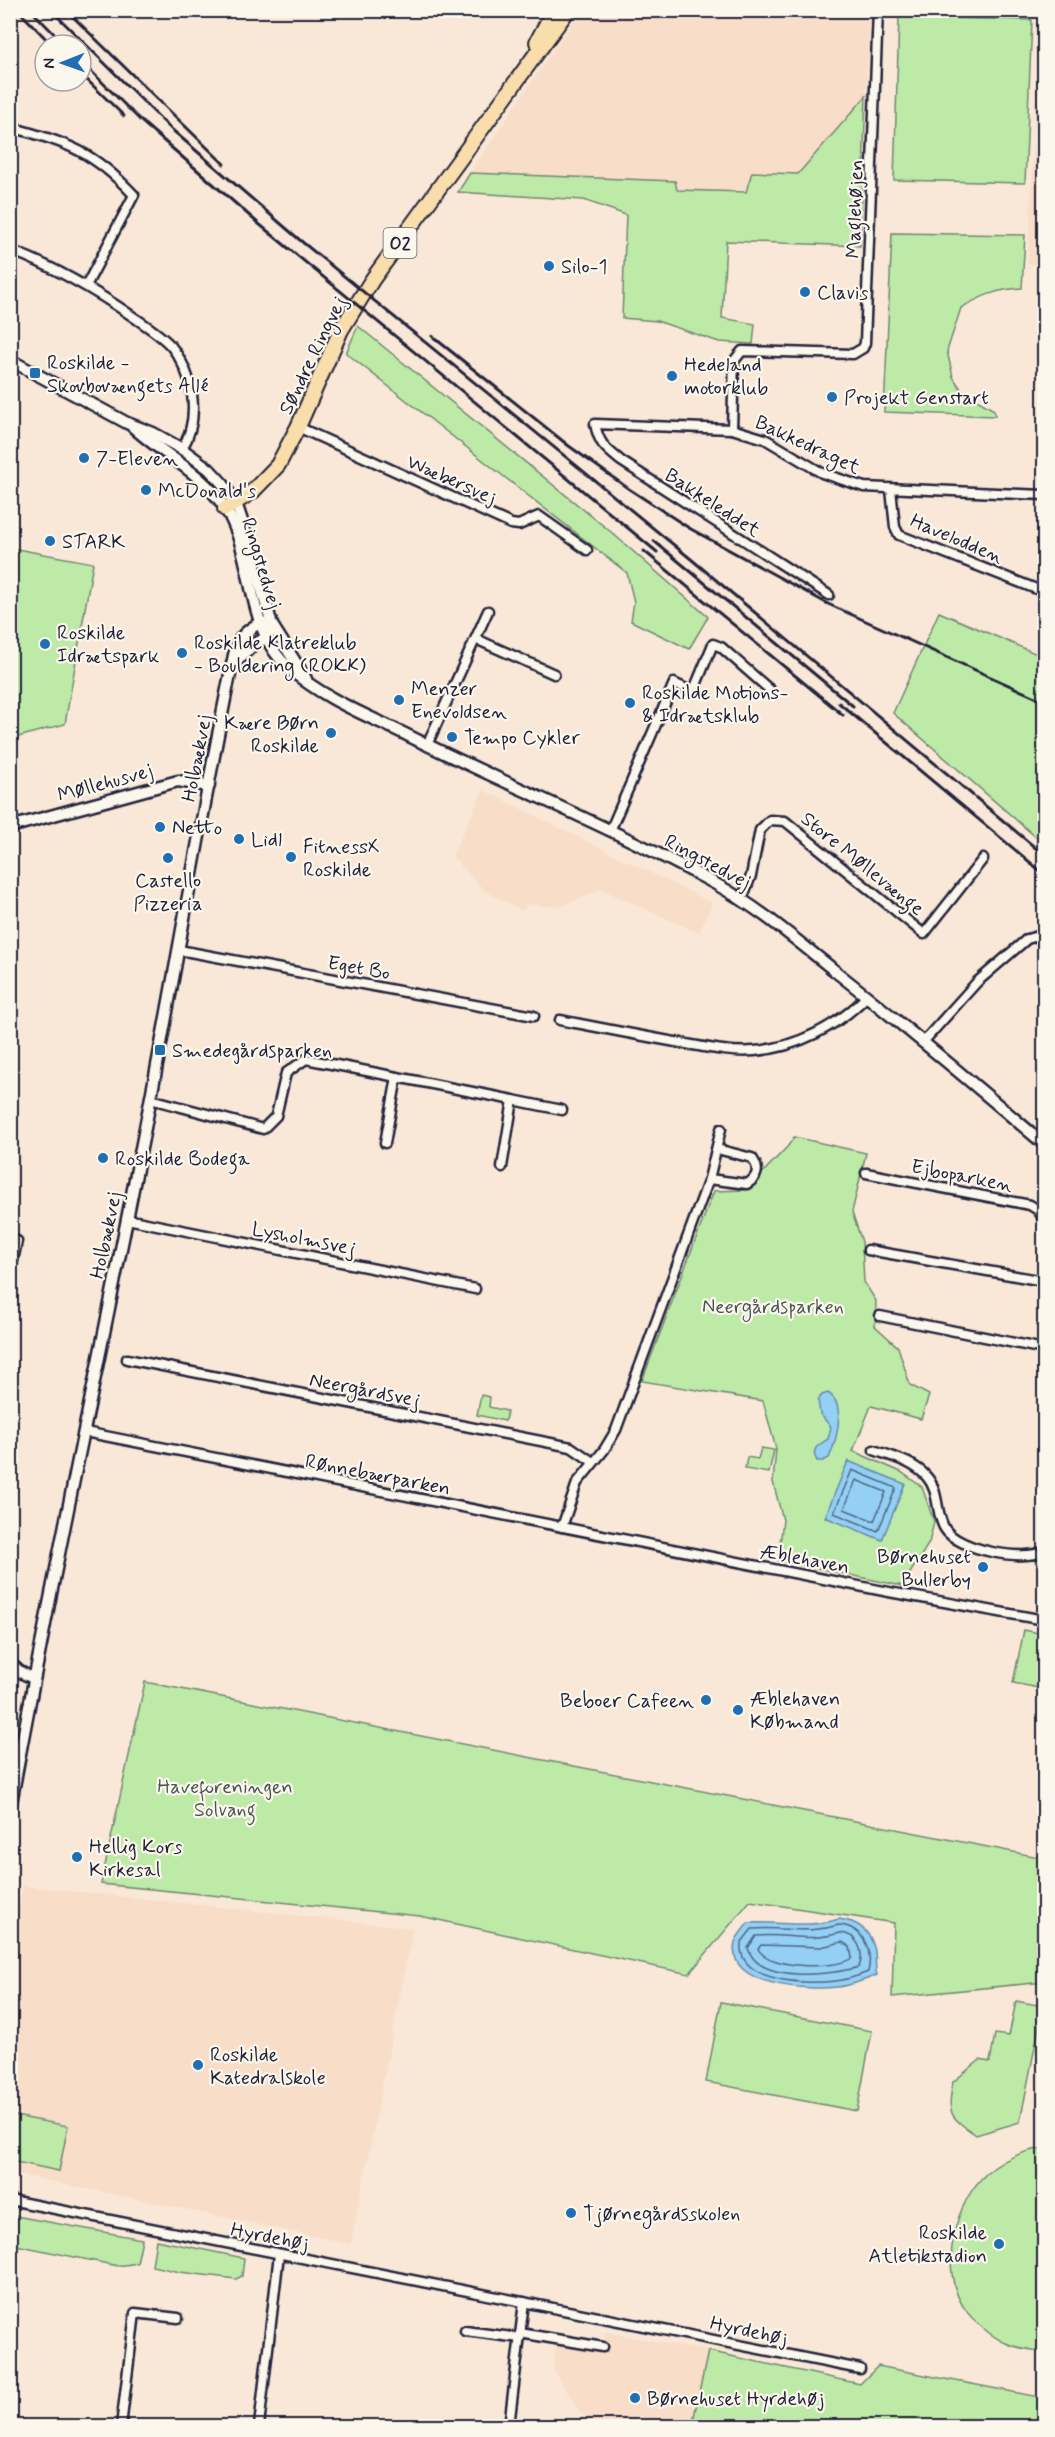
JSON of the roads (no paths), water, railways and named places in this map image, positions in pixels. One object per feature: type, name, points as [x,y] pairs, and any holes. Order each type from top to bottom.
[{"type":"main road","name":"Søndre Ringvej","points":[[522,71],[554,10]]},
{"type":"main road","name":"Søndre Ringvej","points":[[231,506],[259,485],[278,465],[298,428],[341,330],[372,280],[568,10]]},
{"type":"street","name":"Maglehøjen","points":[[732,429],[734,361],[742,351],[853,354],[863,348],[865,343],[878,10]]},
{"type":"street","points":[[10,127],[42,135],[83,151],[113,173],[134,195],[86,286]]},
{"type":"street","points":[[10,250],[86,286],[154,331],[170,345],[184,366],[191,391],[192,427],[182,449]]},
{"type":"street","points":[[10,360],[130,425],[153,433],[182,449],[209,469],[223,484],[231,506]]},
{"type":"street","name":"Bakkedraget","points":[[595,424],[732,429],[765,439],[822,473],[864,487],[1044,495]]},
{"type":"street","name":"Bakkeleddet","points":[[595,424],[598,439],[621,461],[829,595]]},
{"type":"street","points":[[130,425],[148,442],[194,472],[231,506]]},
{"type":"street","name":"Wæbersvej","points":[[298,428],[511,524],[519,525],[538,516],[587,550]]},
{"type":"street","name":"Havelodden","points":[[891,489],[895,527],[899,535],[1044,592]]},
{"type":"street","name":"Ringstedvej","points":[[231,506],[261,622],[267,637],[287,667],[308,683],[427,745],[610,831],[742,899],[924,1041],[1044,1144]]},
{"type":"street","name":"Ringstedvej","points":[[231,506],[272,625],[308,683]]},
{"type":"street","points":[[427,745],[488,611]]},
{"type":"street","points":[[231,667],[252,646],[267,637],[272,625],[261,622]]},
{"type":"street","name":"Holbækvej","points":[[10,1809],[33,1677],[85,1432],[151,1099],[231,667],[240,638],[261,622]]},
{"type":"street","points":[[476,639],[554,674]]},
{"type":"street","points":[[610,831],[674,683],[693,692],[713,644],[721,647],[770,690]]},
{"type":"street","name":"Møllehusvej","points":[[10,827],[178,781],[209,786]]},
{"type":"street","name":"Store Møllevænge","points":[[742,899],[751,876],[758,836],[764,824],[770,820],[785,821],[924,934],[983,859]]},
{"type":"street","points":[[924,1041],[977,982],[1027,939],[1038,936],[1044,938]]},
{"type":"street","name":"Eget Bo","points":[[179,950],[534,1016]]},
{"type":"street","points":[[560,1020],[713,1049],[754,1051],[775,1048],[810,1036],[852,1010],[867,996]]},
{"type":"street","points":[[151,1099],[263,1129],[276,1116],[286,1073],[306,1059],[562,1110]]},
{"type":"street","points":[[385,1143],[397,1077]]},
{"type":"street","points":[[502,1167],[513,1100]]},
{"type":"street","points":[[562,1527],[577,1483],[604,1450],[616,1430],[709,1179],[721,1129]]},
{"type":"street","points":[[709,1179],[747,1184],[754,1180],[758,1173],[757,1164],[752,1158],[717,1149]]},
{"type":"street","name":"Ejboparken","points":[[866,1173],[1030,1205],[1038,1210],[1044,1220]]},
{"type":"street","name":"Lysholmsvej","points":[[127,1219],[476,1289]]},
{"type":"street","points":[[10,1240],[17,1241],[10,1276]]},
{"type":"street","points":[[868,1250],[1044,1281]]},
{"type":"street","points":[[880,1316],[1044,1349]]},
{"type":"street","name":"Neergårdsvej","points":[[127,1359],[571,1447],[593,1462]]},
{"type":"street","name":"Rønnebærparken","points":[[85,1432],[666,1548]]},
{"type":"street","points":[[874,1450],[911,1464],[929,1480],[936,1493],[942,1523],[947,1533],[956,1540],[969,1546],[1030,1557],[1044,1551]]},
{"type":"street","name":"Æblehaven","points":[[666,1548],[1044,1620]]},
{"type":"street","points":[[10,1663],[20,1672],[33,1677]]},
{"type":"street","name":"Hyrdehøj","points":[[10,2200],[860,2369]]},
{"type":"street","points":[[259,2427],[279,2254]]},
{"type":"street","points":[[509,2427],[524,2302]]},
{"type":"street","points":[[121,2427],[135,2313],[178,2318]]},
{"type":"street","points":[[465,2331],[603,2347]]},
{"type":"water","points":[[828,1393],[834,1398],[839,1414],[837,1433],[829,1458],[817,1461],[815,1450],[818,1445],[828,1439],[831,1427],[820,1414],[818,1400],[822,1395]]},
{"type":"water","points":[[848,1461],[905,1484],[882,1540],[825,1517]]},
{"type":"water","points":[[839,1919],[856,1924],[869,1935],[875,1950],[877,1975],[842,1986],[808,1988],[790,1986],[756,1977],[743,1969],[735,1957],[735,1942],[748,1923],[816,1924]]},
{"type":"railway","points":[[18,10],[40,33]]},
{"type":"railway","points":[[31,10],[53,33]]},
{"type":"railway","points":[[51,10],[170,128],[301,241],[691,559],[1044,855]]},
{"type":"railway","points":[[66,10],[224,164]]},
{"type":"railway","points":[[93,73],[141,121],[259,224],[657,552]]},
{"type":"railway","points":[[93,86],[124,116]]},
{"type":"railway","points":[[432,336],[569,446],[689,528],[828,604],[1044,701]]},
{"type":"railway","points":[[654,541],[853,706]]},
{"type":"railway","points":[[644,551],[843,715]]},
{"type":"railway","points":[[839,703],[1044,874]]},
{"type":"place","name":"Silo-1","points":[[549,266]]},
{"type":"place","name":"Clavis","points":[[805,292]]},
{"type":"place","name":"Roskilde - Skovbovængets Allé","points":[[35,373]]},
{"type":"place","name":"Hedeland motorklub","points":[[672,376]]},
{"type":"place","name":"Projekt Genstart","points":[[832,397]]},
{"type":"place","name":"7-Eleven","points":[[84,458]]},
{"type":"place","name":"McDonald's","points":[[146,490]]},
{"type":"place","name":"STARK","points":[[50,541]]},
{"type":"place","name":"Roskilde Idrætspark","points":[[45,644]]},
{"type":"place","name":"Roskilde Klatreklub - Bouldering (ROKK)","points":[[182,653]]},
{"type":"place","name":"Menzer Enevoldsen","points":[[399,700]]},
{"type":"place","name":"Roskilde Motions- & Idrætsklub","points":[[630,703]]},
{"type":"place","name":"Kære Børn Roskilde","points":[[331,733]]},
{"type":"place","name":"Tempo Cykler","points":[[452,737]]},
{"type":"place","name":"Netto","points":[[160,827]]},
{"type":"place","name":"Lidl","points":[[239,839]]},
{"type":"place","name":"FitnessX Roskilde","points":[[291,857]]},
{"type":"place","name":"Castello Pizzeria","points":[[168,858]]},
{"type":"place","name":"Smedegårdsparken","points":[[160,1050]]},
{"type":"place","name":"Roskilde Bodega","points":[[103,1158]]},
{"type":"place","name":"Børnehuset Bullerby","points":[[983,1567]]},
{"type":"place","name":"Beboer Cafeen","points":[[706,1700]]},
{"type":"place","name":"Æblehaven Købmand","points":[[738,1710]]},
{"type":"place","name":"Hellig Kors Kirkesal","points":[[77,1857]]},
{"type":"place","name":"Roskilde Katedralskole","points":[[198,2065]]},
{"type":"place","name":"Tjørnegårdsskolen","points":[[571,2213]]},
{"type":"place","name":"Roskilde Atletikstadion","points":[[999,2244]]},
{"type":"place","name":"Børnehuset Hyrdehøj","points":[[635,2398]]},
{"type":"park label","name":"Neergårdsparken","points":[[773,1306]]},
{"type":"park label","name":"Haveforeningen Solvang","points":[[225,1798]]}]
